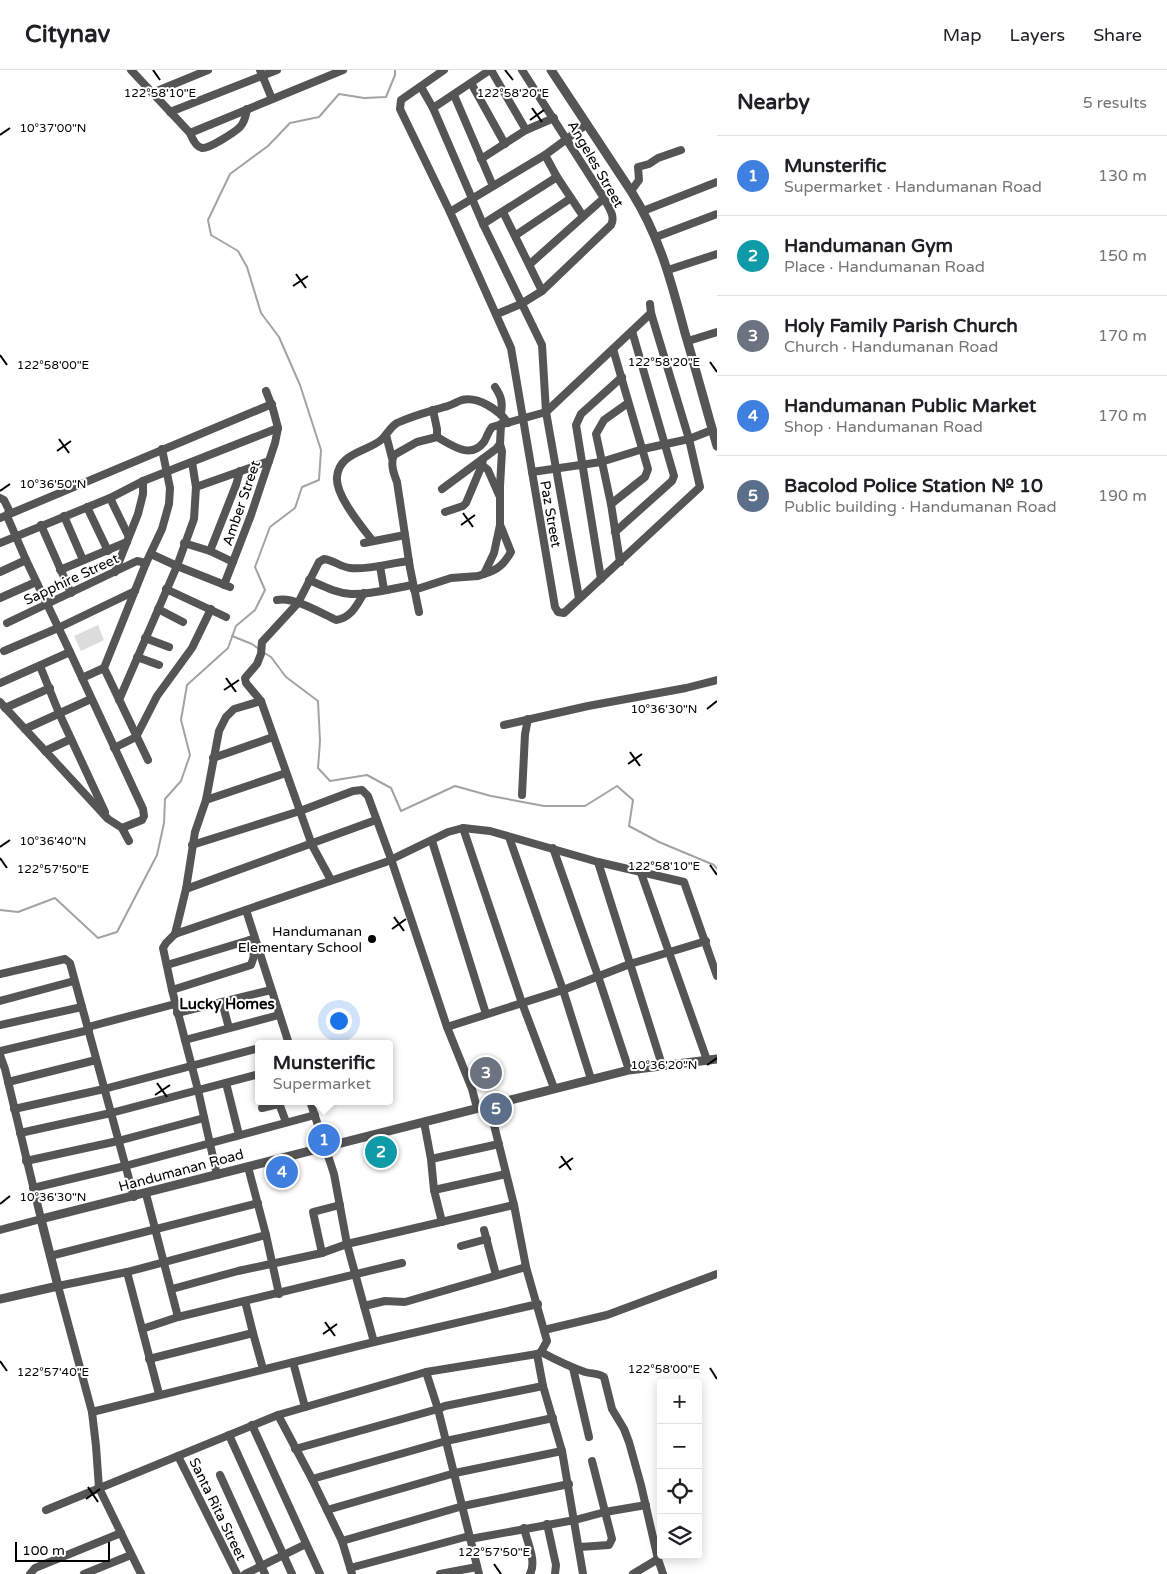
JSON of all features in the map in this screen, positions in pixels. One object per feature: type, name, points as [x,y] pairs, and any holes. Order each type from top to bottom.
[{"type":"street","points":[[152,93],[208,70]]},
{"type":"street","points":[[170,112],[261,73],[277,70]]},
{"type":"street","points":[[190,133],[343,70]]},
{"type":"street","points":[[444,70],[421,87],[433,108],[483,224],[542,345],[546,412],[579,598]]},
{"type":"street","points":[[433,108],[490,70],[526,130]]},
{"type":"street","name":"Angeles Street","points":[[497,314],[521,304],[542,290],[611,225],[613,216],[568,140],[522,70]]},
{"type":"street","points":[[551,70],[631,191],[656,237],[668,270],[717,446]]},
{"type":"street","points":[[134,71],[190,133],[200,148],[205,148],[241,127],[245,121],[247,109]]},
{"type":"street","points":[[261,73],[272,99]]},
{"type":"street","points":[[472,83],[505,144]]},
{"type":"street","name":"Paz Street","points":[[421,87],[401,100],[400,109],[450,212],[512,348],[555,607],[558,612],[564,613],[579,598]]},
{"type":"street","points":[[454,95],[493,186]]},
{"type":"street","points":[[481,159],[526,130],[554,118]]},
{"type":"street","points":[[450,212],[546,155],[587,124]]},
{"type":"street","points":[[631,191],[639,180],[638,167],[681,150]]},
{"type":"street","points":[[546,155],[557,177],[583,216]]},
{"type":"street","points":[[483,224],[557,177]]},
{"type":"street","points":[[643,211],[717,182]]},
{"type":"street","points":[[516,235],[571,198]]},
{"type":"street","points":[[530,264],[604,198]]},
{"type":"street","points":[[504,212],[542,290]]},
{"type":"street","points":[[656,237],[717,214]]},
{"type":"street","points":[[668,270],[717,254]]},
{"type":"street","points":[[579,598],[700,487],[650,304]]},
{"type":"street","points":[[392,458],[401,450],[417,442],[437,437],[460,449],[471,451],[484,442],[492,427],[546,412],[651,313]]},
{"type":"street","points":[[615,532],[672,481],[674,470],[632,332]]},
{"type":"street","points":[[688,341],[717,332]]},
{"type":"street","points":[[611,504],[647,473],[648,470],[613,349]]},
{"type":"street","points":[[601,579],[576,425],[581,414],[622,377]]},
{"type":"street","points":[[484,574],[494,553],[500,525],[502,451],[500,444],[504,424],[501,413],[501,395],[495,387]]},
{"type":"street","points":[[0,543],[110,498],[143,480],[278,428],[272,404],[266,391]]},
{"type":"street","points":[[405,535],[368,542],[339,488],[337,477],[339,468],[344,460],[381,440],[396,424],[464,400],[476,400],[501,413]]},
{"type":"street","points":[[620,562],[611,504],[596,434],[604,420],[628,403]]},
{"type":"street","points":[[4,517],[272,404]]},
{"type":"street","points":[[434,410],[438,429],[437,437]]},
{"type":"street","name":"Amber Street","points":[[177,566],[227,586],[233,562],[269,460],[278,428]]},
{"type":"street","points":[[532,472],[601,462],[643,449],[688,439],[712,430]]},
{"type":"street","points":[[386,435],[392,458],[419,612]]},
{"type":"street","points":[[442,489],[482,462],[500,444]]},
{"type":"street","points":[[82,678],[104,668],[146,563],[162,529],[169,504],[170,488],[162,449]]},
{"type":"street","points":[[196,487],[269,460]]},
{"type":"street","points":[[119,700],[177,566],[194,519],[196,487],[192,462]]},
{"type":"street","points":[[482,462],[488,470],[500,496]]},
{"type":"street","points":[[445,512],[466,503],[482,462]]},
{"type":"street","points":[[210,551],[240,471]]},
{"type":"street","points":[[115,572],[142,501],[143,480]]},
{"type":"street","points":[[0,498],[4,500],[9,510],[4,517]]},
{"type":"street","points":[[110,498],[128,539]]},
{"type":"street","points":[[87,507],[108,550]]},
{"type":"street","points":[[0,511],[16,536],[142,808],[144,816],[142,820],[122,828]]},
{"type":"street","points":[[64,516],[83,560]]},
{"type":"street","points":[[41,525],[71,593]]},
{"type":"street","points":[[309,580],[341,592],[364,593],[414,587],[451,578],[478,576],[492,572],[503,565],[511,552],[500,525]]},
{"type":"street","points":[[60,570],[108,550],[128,539]]},
{"type":"street","points":[[184,543],[210,551],[233,562]]},
{"type":"street","points":[[151,554],[177,566]]},
{"type":"street","points":[[331,880],[312,845],[261,701],[246,683],[245,678],[257,664],[262,642],[298,603],[319,562],[324,559],[349,568],[380,566],[388,563],[409,561]]},
{"type":"street","points":[[0,572],[26,560]]},
{"type":"street","name":"Sapphire Street","points":[[7,623],[137,561],[146,563]]},
{"type":"street","points":[[380,566],[384,590]]},
{"type":"street","points":[[0,598],[36,582]]},
{"type":"street","points":[[166,590],[226,617]]},
{"type":"street","points":[[4,651],[58,628],[135,591]]},
{"type":"street","points":[[277,600],[283,598],[298,603],[336,620],[348,616],[364,593]]},
{"type":"street","points":[[158,609],[183,622]]},
{"type":"street","points":[[114,748],[136,737],[157,696],[192,648],[211,609]]},
{"type":"street","points":[[145,638],[168,647]]},
{"type":"street","points":[[0,683],[70,652]]},
{"type":"street","points":[[137,657],[159,665]]},
{"type":"street","points":[[40,666],[59,713],[108,819]]},
{"type":"street","points":[[104,668],[148,760]]},
{"type":"street","points":[[504,724],[717,680]]},
{"type":"street","points":[[50,688],[3,705],[108,819],[122,828],[129,841]]},
{"type":"street","points":[[25,729],[91,699]]},
{"type":"street","points":[[175,934],[186,889],[192,845],[199,815],[206,800],[218,730],[226,717],[234,709],[261,701]]},
{"type":"street","points":[[522,795],[525,734],[528,719]]},
{"type":"street","points":[[213,758],[273,736]]},
{"type":"street","points":[[45,751],[71,739]]},
{"type":"street","points":[[206,800],[286,773]]},
{"type":"street","points":[[192,845],[300,811],[353,791],[362,790],[368,796],[391,859],[447,1027],[472,1089],[477,1108]]},
{"type":"street","points":[[186,889],[312,845],[376,820]]},
{"type":"street","points":[[464,828],[522,1003],[554,1088]]},
{"type":"street","points":[[217,1175],[198,1090],[177,1014],[164,948],[166,943],[175,934],[391,859],[448,832],[464,828],[490,831],[598,862],[686,883],[717,976]]},
{"type":"street","points":[[510,837],[563,990],[591,1079]]},
{"type":"street","points":[[432,841],[486,1014]]},
{"type":"street","points":[[553,848],[629,1070]]},
{"type":"street","points":[[598,862],[662,1065]]},
{"type":"street","points":[[641,873],[707,1060]]},
{"type":"street","points":[[246,910],[253,939],[288,1040]]},
{"type":"street","points":[[167,965],[253,939]]},
{"type":"street","points":[[172,990],[251,965],[254,956],[253,939]]},
{"type":"street","points":[[447,1027],[563,990],[630,964],[706,941]]},
{"type":"street","points":[[0,974],[65,959],[70,963],[134,1197]]},
{"type":"street","points":[[0,1001],[74,981]]},
{"type":"street","points":[[177,1014],[271,990]]},
{"type":"street","points":[[222,1002],[229,1028]]},
{"type":"street","points":[[0,1051],[88,1029],[175,1004]]},
{"type":"street","points":[[0,1025],[82,1007]]},
{"type":"street","points":[[185,1040],[280,1015]]},
{"type":"street","points":[[14,1109],[104,1089],[255,1049]]},
{"type":"street","points":[[0,1056],[2,1069],[8,1082],[32,1188],[92,1412],[99,1488],[141,1574]]},
{"type":"street","points":[[8,1082],[96,1060]]},
{"type":"street","name":"Handumanan Road","points":[[41,1220],[629,1070],[717,1060]]},
{"type":"street","points":[[20,1133],[111,1113],[255,1075]]},
{"type":"street","points":[[226,1083],[239,1134]]},
{"type":"street","points":[[262,1108],[274,1105]]},
{"type":"street","points":[[279,1105],[286,1122]]},
{"type":"street","points":[[311,1105],[334,1174],[347,1244],[374,1342]]},
{"type":"street","points":[[490,1106],[514,1205],[526,1267],[547,1341],[539,1353],[543,1386],[562,1451],[580,1547],[583,1574]]},
{"type":"street","points":[[32,1188],[125,1166],[315,1115]]},
{"type":"street","points":[[26,1161],[118,1141],[204,1118]]},
{"type":"street","points":[[424,1122],[431,1159],[434,1190],[442,1222]]},
{"type":"street","points":[[431,1159],[499,1144]]},
{"type":"street","points":[[248,1167],[273,1263],[279,1294]]},
{"type":"street","points":[[434,1190],[506,1174]]},
{"type":"street","points":[[146,1194],[157,1230],[178,1317]]},
{"type":"street","points":[[50,1256],[258,1203]]},
{"type":"street","points":[[322,1253],[313,1212],[340,1205]]},
{"type":"street","points":[[172,1289],[238,1271],[322,1253],[347,1244],[514,1205]]},
{"type":"street","points":[[0,1230],[41,1220]]},
{"type":"street","points":[[484,1230],[496,1275]]},
{"type":"street","points":[[0,1299],[128,1272],[266,1235]]},
{"type":"street","points":[[460,1246],[487,1239]]},
{"type":"street","points":[[142,1329],[178,1317],[402,1263]]},
{"type":"street","points":[[364,1306],[386,1301],[405,1302],[526,1267]]},
{"type":"street","points":[[128,1272],[159,1394]]},
{"type":"street","points":[[544,1330],[607,1315],[717,1274]]},
{"type":"street","points":[[245,1301],[263,1370]]},
{"type":"street","points":[[92,1412],[159,1394],[538,1304]]},
{"type":"street","points":[[149,1360],[253,1333]]},
{"type":"street","points":[[46,1510],[278,1415],[426,1372],[539,1353],[589,1374],[601,1374],[604,1378],[612,1409],[624,1429],[629,1442],[657,1554]]},
{"type":"street","points":[[293,1362],[305,1407]]},
{"type":"street","points":[[573,1368],[589,1437]]},
{"type":"street","points":[[426,1372],[438,1409],[478,1570],[441,1574]]},
{"type":"street","points":[[295,1448],[445,1406],[543,1386]]},
{"type":"street","points":[[278,1415],[342,1541],[351,1571],[470,1537],[575,1520],[605,1512],[646,1505]]},
{"type":"street","points":[[312,1479],[446,1440],[553,1418]]},
{"type":"street","points":[[252,1425],[320,1574]]},
{"type":"street","points":[[228,1435],[292,1574]]},
{"type":"street","points":[[327,1510],[454,1473],[562,1451]]},
{"type":"street","name":"Santa Rita Street","points":[[178,1456],[236,1574]]},
{"type":"street","points":[[580,1547],[602,1546],[610,1543],[612,1539],[592,1462]]},
{"type":"street","points":[[220,1475],[264,1570]]},
{"type":"street","points":[[342,1541],[463,1506],[569,1484]]},
{"type":"street","points":[[547,1524],[556,1565],[555,1574]]},
{"type":"street","points":[[524,1528],[532,1560],[533,1568],[530,1574]]},
{"type":"street","points":[[30,1574],[35,1568],[121,1533]]},
{"type":"street","points":[[245,1574],[264,1570],[306,1544]]},
{"type":"street","points":[[84,1574],[131,1555]]},
{"type":"street","points":[[633,1574],[658,1559],[663,1574]]},
{"type":"shaded area","points":[[98,625],[104,640],[81,651],[74,636]]},
{"type":"waterway","points":[[0,910],[18,912],[55,898],[98,938],[117,932],[157,855],[164,823],[165,799],[181,781],[190,755],[181,720],[187,685],[228,648],[236,626],[255,610],[265,590],[255,567],[270,527],[295,508],[302,487],[319,480],[321,450],[300,385],[279,337],[261,313],[247,267],[238,251],[211,235],[208,220],[230,174],[268,146],[290,123],[319,117],[339,94],[364,98],[386,97],[395,75],[395,70]]},
{"type":"waterway","points":[[232,636],[259,649]]},
{"type":"waterway","points":[[263,652],[271,657],[286,677],[318,701],[320,741],[318,768],[330,781],[367,775],[391,788],[401,811],[455,786],[491,796],[544,806],[585,806],[617,786],[633,800],[629,826],[659,842],[714,865],[717,869]]},
{"type":"place","name":"Handumanan Elementary School","points":[[372,939]]},
{"type":"place","name":"Holy Family Parish Church","points":[[486,1073]]},
{"type":"place","name":"Bacolod Police Station № 10","points":[[496,1109]]},
{"type":"place","name":"Munsterific","points":[[324,1140]]},
{"type":"place","name":"Handumanan Gym","points":[[381,1152]]},
{"type":"place","name":"Handumanan Public Market","points":[[282,1172]]},
{"type":"district","name":"Lucky Homes","points":[[227,1004]]}]
